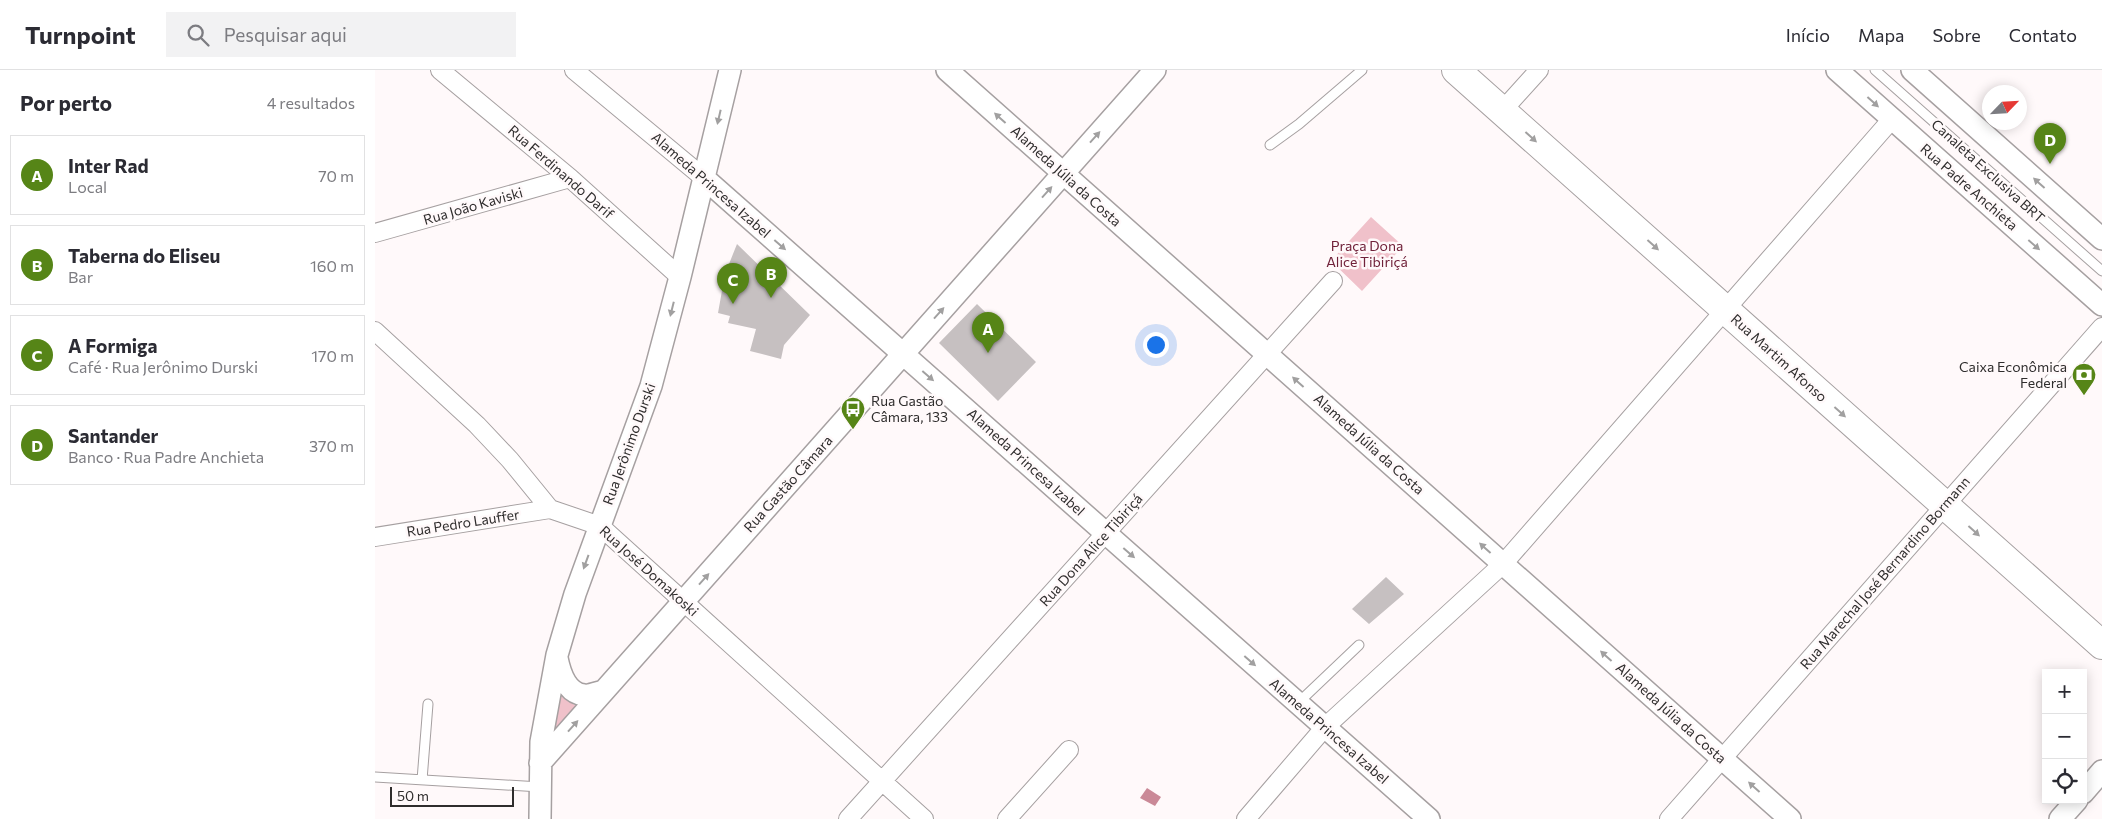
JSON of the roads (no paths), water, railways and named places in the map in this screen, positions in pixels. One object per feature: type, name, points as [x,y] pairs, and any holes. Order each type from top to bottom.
[{"type":"main road","name":"Rua Martim Afonso","points":[[1456,70],[2102,645]]},
{"type":"street","name":"Rua Ferdinando Darif","points":[[440,70],[570,178],[680,278]]},
{"type":"street","name":"Alameda Princesa Izabel","points":[[574,70],[704,178],[1429,819]]},
{"type":"street","name":"Rua Jerônimo Durski","points":[[540,819],[540,763],[545,715],[557,655],[575,594],[651,386],[680,278],[730,70]]},
{"type":"street","name":"Alameda Júlia da Costa","points":[[947,70],[1791,819]]},
{"type":"street","name":"Rua Gastão Câmara","points":[[540,763],[1155,70]]},
{"type":"street","points":[[1502,111],[1539,70]]},
{"type":"street","name":"Rua Padre Anchieta","points":[[1837,70],[2102,305]]},
{"type":"street","points":[[1912,70],[2102,239]]},
{"type":"street","points":[[1246,819],[1325,727],[1503,564],[1892,119]]},
{"type":"street","name":"Rua João Kaviski","points":[[375,233],[570,178]]},
{"type":"street","name":"Rua Dona Alice Tibiriçá","points":[[849,819],[1333,281]]},
{"type":"street","name":"Rua Marechal José Bernardino Bormann","points":[[1669,819],[2102,327]]},
{"type":"street","points":[[375,331],[477,425],[510,460],[550,509]]},
{"type":"street","name":"Rua José Domakoski","points":[[550,509],[599,526],[924,819]]},
{"type":"street","name":"Rua Pedro Lauffer","points":[[375,538],[550,509]]},
{"type":"street","points":[[557,655],[560,672],[567,685],[579,694],[586,695],[604,691]]},
{"type":"street","points":[[1007,819],[1069,750]]},
{"type":"street","points":[[2087,788],[2102,771]]},
{"type":"street","points":[[2061,819],[2074,804]]},
{"type":"lane","points":[[1270,145],[1299,124],[1362,70]]},
{"type":"lane","name":"Canaleta Exclusiva BRT","points":[[1875,70],[2102,272]]},
{"type":"lane","points":[[1298,703],[1359,645]]},
{"type":"lane","points":[[421,780],[428,704]]},
{"type":"lane","points":[[375,777],[540,787]]},
{"type":"place","name":"Santander","points":[[2050,164]]},
{"type":"place","name":"Taberna do Eliseu","points":[[771,298]]},
{"type":"place","name":"A Formiga","points":[[733,304]]},
{"type":"place","name":"Inter Rad","points":[[988,353]]},
{"type":"place","name":"Caixa Econômica Federal","points":[[2084,396]]},
{"type":"place","name":"Rua Gastão Câmara, 133","points":[[853,430]]},
{"type":"park label","name":"Praça Dona Alice Tibiriçá","points":[[1367,254]]}]
